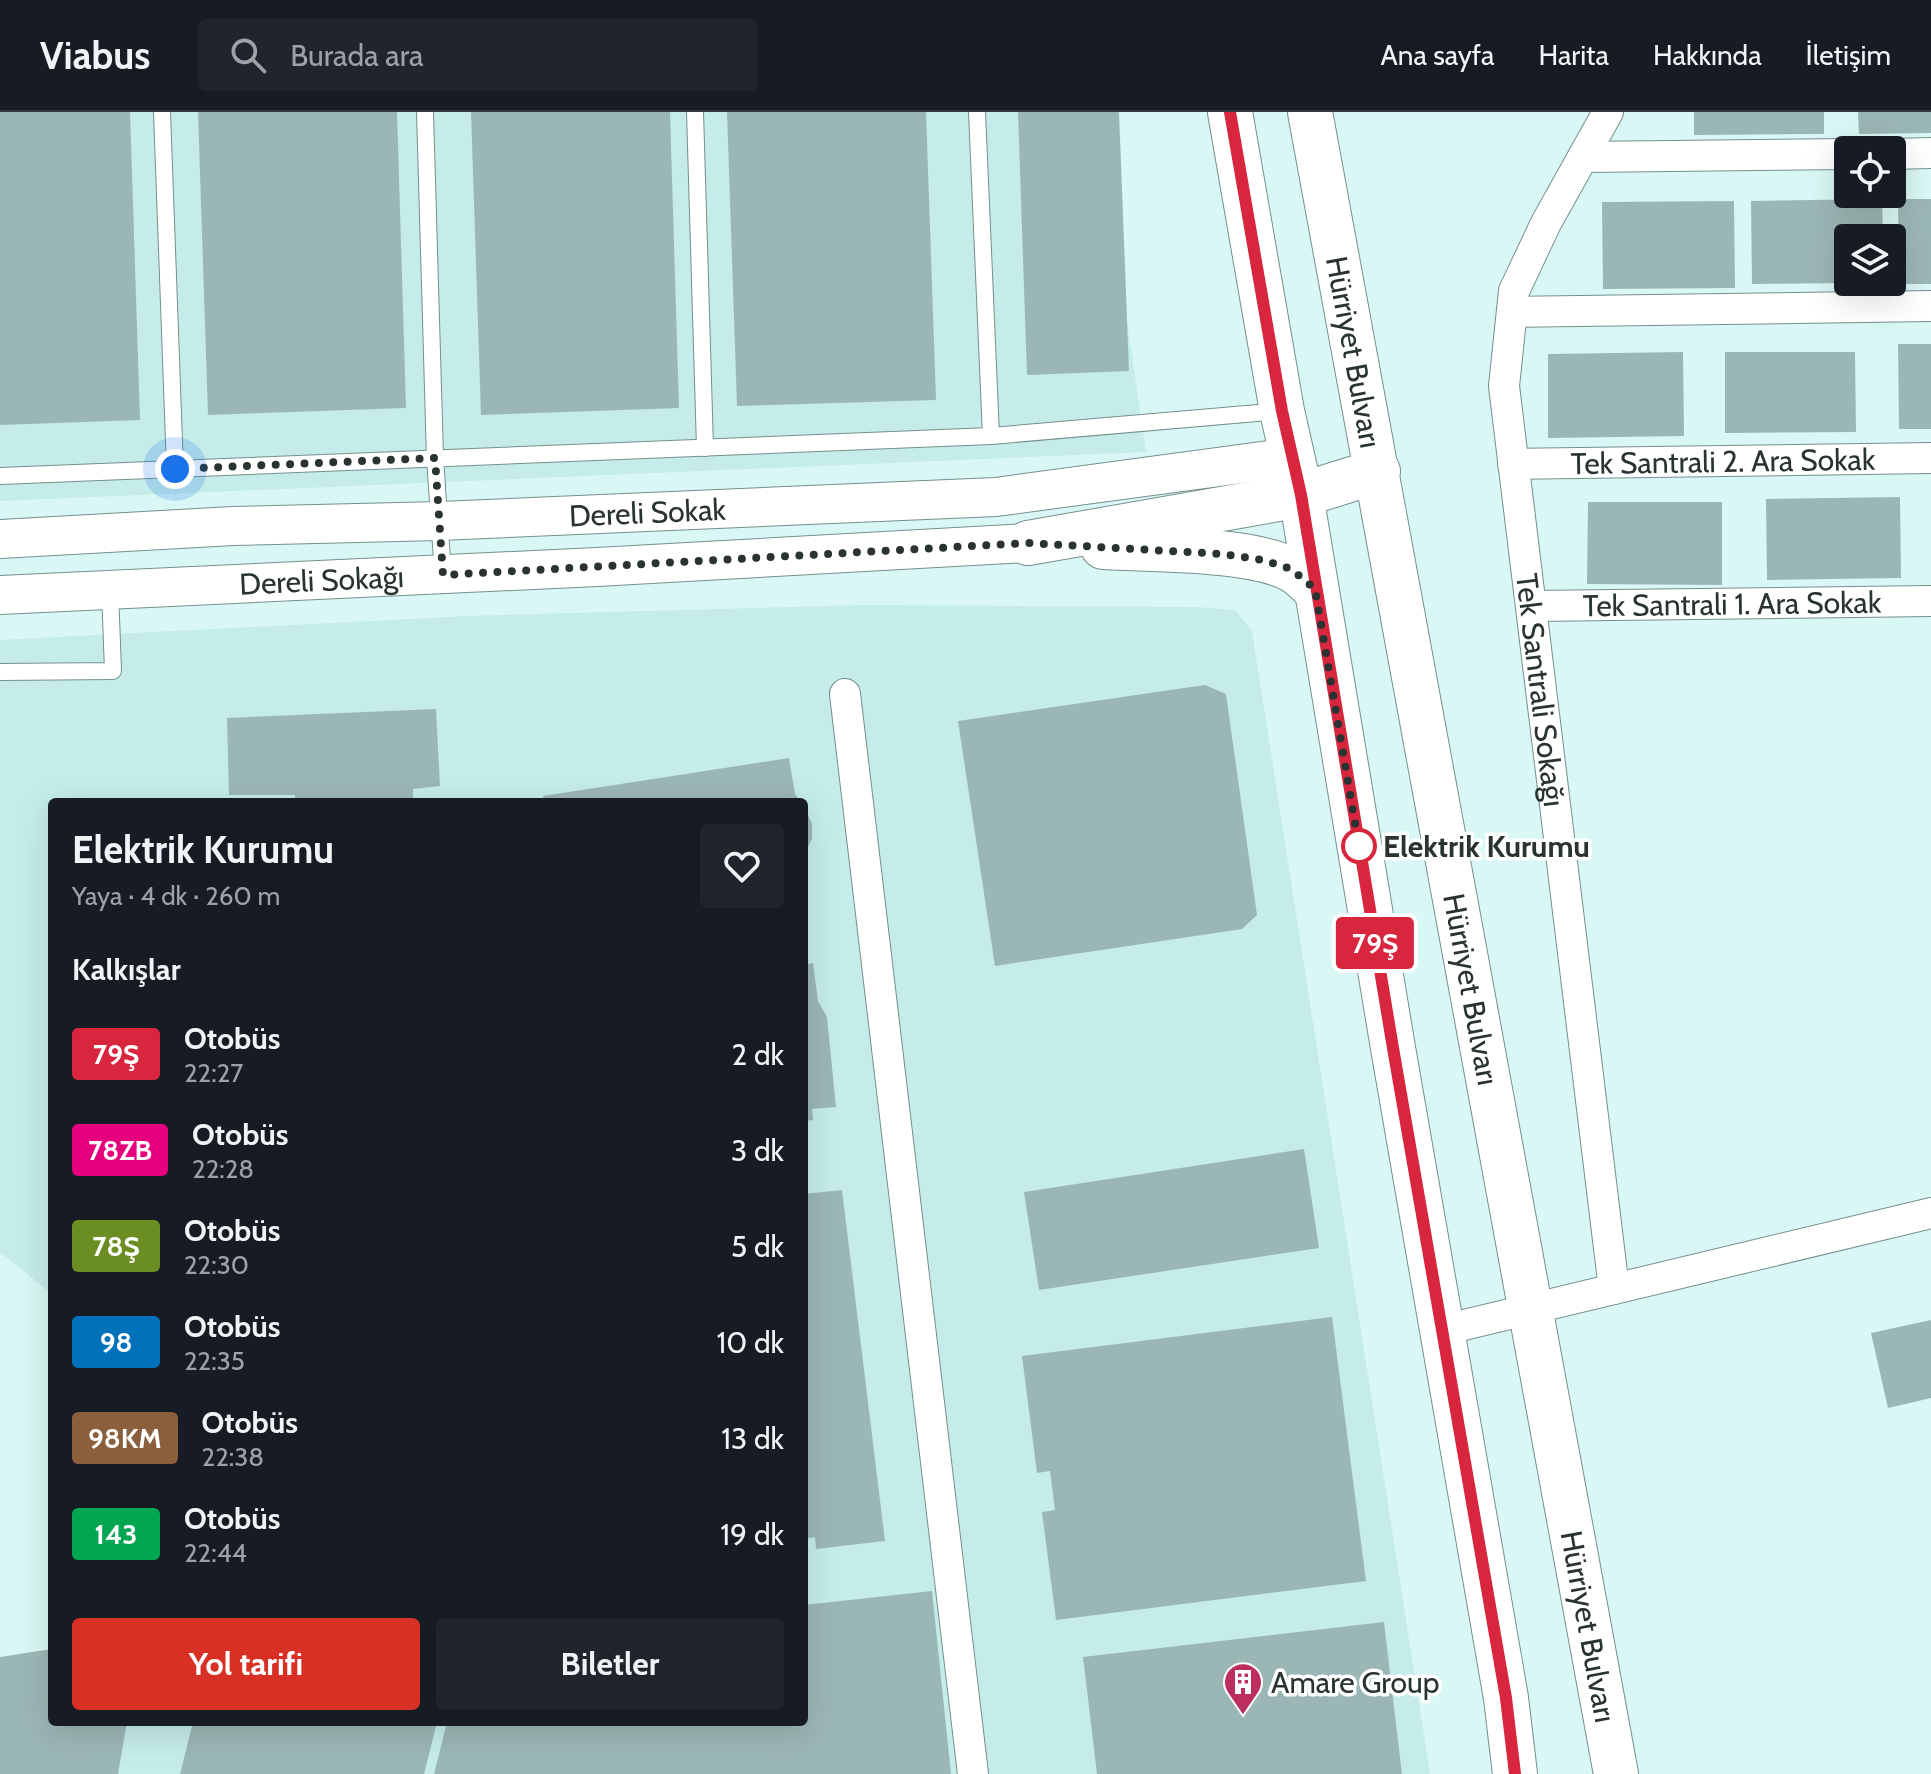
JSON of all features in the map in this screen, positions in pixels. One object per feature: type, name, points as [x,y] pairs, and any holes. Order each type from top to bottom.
[{"type":"main road","points":[[1230,112],[1443,1330],[1506,1698],[1515,1774]]},
{"type":"main road","name":"Hürriyet Bulvarı","points":[[1310,112],[1616,1774]]},
{"type":"main road","points":[[1028,543],[1296,476],[1378,471]]},
{"type":"main road","points":[[1028,543],[1249,558],[1291,569],[1315,589]]},
{"type":"street","name":"Tek Santrali Sokağı","points":[[1608,112],[1546,223],[1514,291],[1504,386],[1614,1289]]},
{"type":"street","points":[[1906,154],[1931,153]]},
{"type":"street","points":[[1583,157],[1834,154]]},
{"type":"street","points":[[1512,312],[1931,306]]},
{"type":"street","name":"Tek Santrali 2. Ara Sokak","points":[[1513,464],[1931,458]]},
{"type":"street","name":"Dereli Sokak","points":[[0,539],[233,526],[440,521],[996,497],[1296,476]]},
{"type":"street","name":"Dereli Sokağı","points":[[0,595],[443,575],[1028,543]]},
{"type":"street","name":"Tek Santrali 1. Ara Sokak","points":[[1532,606],[1931,601]]},
{"type":"street","points":[[845,694],[973,1774]]},
{"type":"street","points":[[1443,1330],[1931,1213]]},
{"type":"lane","points":[[162,112],[175,469]]},
{"type":"lane","points":[[425,112],[435,458],[443,575]]},
{"type":"lane","points":[[695,112],[705,448]]},
{"type":"lane","points":[[977,112],[991,436]]},
{"type":"lane","points":[[0,476],[991,436],[1282,411]]},
{"type":"lane","points":[[0,672],[113,671],[110,590]]},
{"type":"shaded area","points":[[0,112],[1096,112],[1146,452],[0,501]]},
{"type":"shaded area","points":[[864,605],[1196,607],[1235,610],[1252,631],[1430,1774],[0,1774],[0,1690],[48,1720],[48,1726],[808,1726],[808,798],[48,798],[48,1291],[0,1252],[0,640],[467,616]]},
{"type":"building","points":[[0,112],[130,112],[140,420],[0,425]]},
{"type":"building","points":[[198,112],[397,112],[406,408],[208,415]]},
{"type":"building","points":[[471,112],[670,112],[679,408],[481,415]]},
{"type":"building","points":[[727,112],[926,112],[936,400],[737,406]]},
{"type":"building","points":[[1018,112],[1119,112],[1129,371],[1027,375]]},
{"type":"building","points":[[1694,112],[1824,112],[1824,134],[1694,135]]},
{"type":"building","points":[[1858,112],[1931,112],[1931,133],[1859,134]]},
{"type":"building","points":[[1906,199],[1931,199],[1931,284],[1906,284],[1906,224],[1898,224],[1898,208],[1906,208]]},
{"type":"building","points":[[1834,200],[1834,208],[1882,208],[1883,224],[1834,224],[1834,283],[1752,284],[1751,201]]},
{"type":"building","points":[[1734,201],[1735,288],[1603,289],[1602,202]]},
{"type":"building","points":[[1898,344],[1931,344],[1931,429],[1899,429]]},
{"type":"building","points":[[1683,352],[1684,436],[1548,438],[1548,354]]},
{"type":"building","points":[[1725,352],[1855,352],[1856,432],[1725,433]]},
{"type":"building","points":[[1900,497],[1901,578],[1767,580],[1766,499]]},
{"type":"building","points":[[1588,502],[1722,502],[1722,585],[1587,584]]},
{"type":"building","points":[[1205,685],[1226,694],[1257,915],[1242,929],[995,966],[958,721]]},
{"type":"building","points":[[436,709],[440,786],[413,789],[413,798],[229,795],[227,718]]},
{"type":"building","points":[[789,758],[798,798],[543,798]]},
{"type":"building","points":[[808,814],[812,824],[808,847]]},
{"type":"building","points":[[813,963],[818,1001],[827,1017],[836,1107],[812,1109],[813,1120],[808,1121],[808,964]]},
{"type":"building","points":[[1304,1149],[1319,1248],[1039,1290],[1024,1192]]},
{"type":"building","points":[[842,1190],[885,1541],[816,1549],[815,1537],[808,1538],[808,1194]]},
{"type":"building","points":[[1332,1317],[1366,1581],[1056,1620],[1042,1512],[1055,1510],[1050,1471],[1037,1473],[1022,1356]]},
{"type":"building","points":[[1931,1320],[1931,1398],[1888,1408],[1871,1333]]},
{"type":"building","points":[[932,1591],[951,1774],[434,1774],[446,1726],[808,1726],[808,1605]]},
{"type":"building","name":"Amare Group","points":[[1384,1622],[1402,1774],[1097,1774],[1083,1657]]},
{"type":"building","points":[[48,1650],[48,1726],[126,1726],[118,1774],[0,1774],[0,1657]]},
{"type":"building","points":[[192,1726],[436,1726],[424,1774],[180,1774]]},
{"type":"bus line","name":"79Ş","points":[[1230,112],[1282,411],[1301,495],[1506,1698],[1515,1774]]},
{"type":"place","name":"Elektrik Kurumu","points":[[1359,846]]},
{"type":"place","name":"Amare Group","points":[[1243,1716]]},
{"type":"route","points":[[175,469],[435,458],[443,575],[1028,543],[1222,554],[1263,560],[1291,569],[1315,589],[1359,846]]}]
